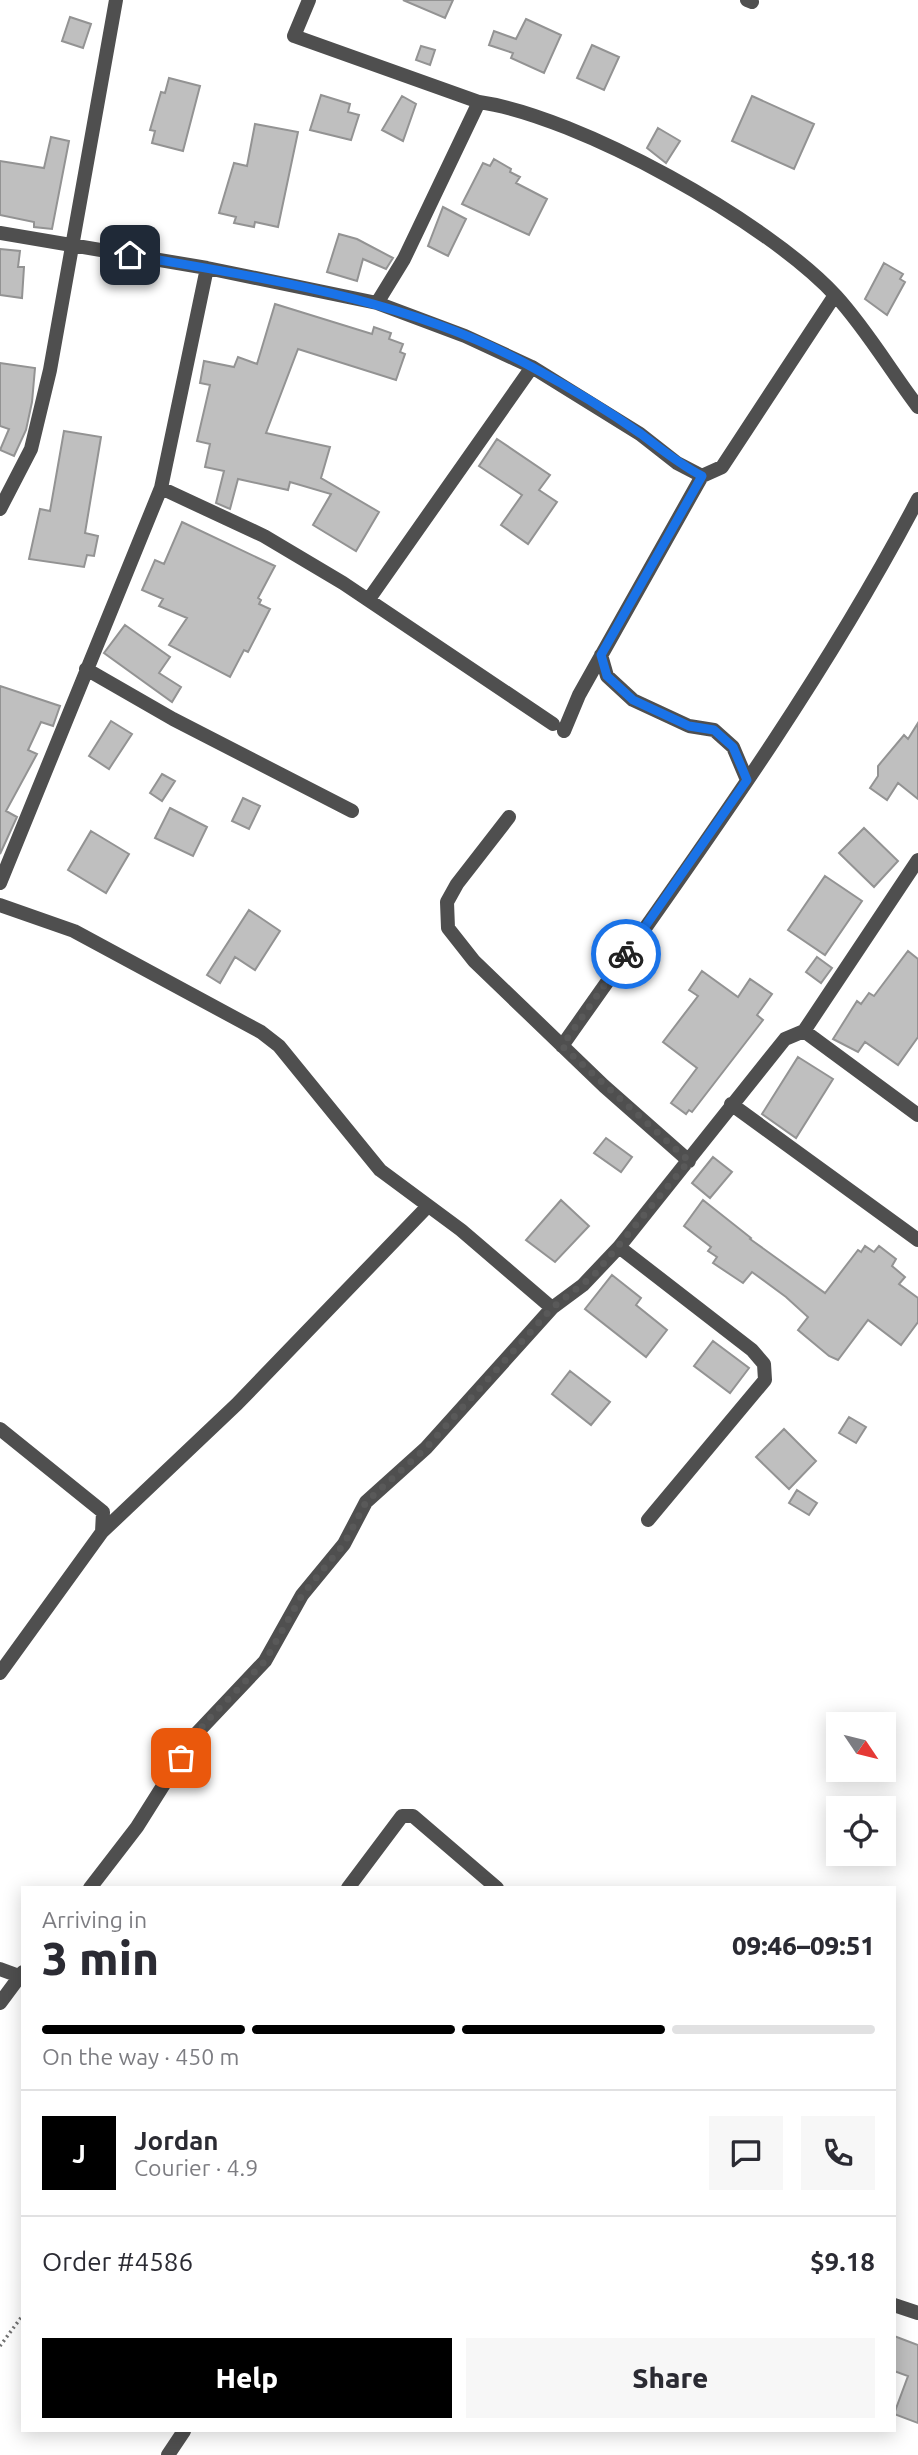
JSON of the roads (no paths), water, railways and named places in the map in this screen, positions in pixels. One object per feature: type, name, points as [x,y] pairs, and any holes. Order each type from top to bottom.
[{"type":"street","points":[[0,509],[31,449],[50,370],[116,0]]},
{"type":"street","points":[[309,0],[294,36],[479,102],[532,114],[599,142],[706,197],[809,270],[835,295],[879,349],[918,407]]},
{"type":"street","points":[[377,303],[404,259],[479,102]]},
{"type":"street","points":[[0,233],[207,268],[377,303],[465,336],[531,366],[640,434],[677,463],[702,476]]},
{"type":"street","points":[[0,883],[161,488],[207,268]]},
{"type":"street","points":[[161,488],[264,536],[369,599],[558,727],[579,695],[702,476],[722,467],[835,295]]},
{"type":"street","points":[[369,599],[531,366]]},
{"type":"street","points":[[562,1046],[813,682],[918,499]]},
{"type":"street","points":[[601,655],[607,676],[633,700],[689,726],[714,730],[733,747],[747,780]]},
{"type":"street","points":[[86,669],[173,719],[352,811]]},
{"type":"street","points":[[509,817],[457,884],[447,902],[449,928],[474,961],[562,1046],[689,1161]]},
{"type":"street","points":[[92,1886],[137,1827],[195,1735],[265,1661],[302,1595],[344,1544],[366,1502],[426,1448],[552,1308],[588,1280],[619,1247],[785,1039],[804,1031],[918,860]]},
{"type":"street","points":[[0,905],[74,931],[261,1032],[279,1046],[380,1170],[552,1308]]},
{"type":"street","points":[[804,1031],[918,1115]]},
{"type":"street","points":[[731,1104],[918,1240]]},
{"type":"street","points":[[0,1673],[102,1532],[237,1404],[428,1206]]},
{"type":"street","points":[[619,1247],[752,1350],[764,1364],[765,1380],[648,1520]]},
{"type":"street","points":[[0,1429],[103,1512],[102,1532]]},
{"type":"street","points":[[349,1886],[402,1816],[413,1816],[495,1886]]},
{"type":"street","points":[[0,1969],[21,1974],[0,2003]]},
{"type":"street","points":[[896,2306],[918,2313]]},
{"type":"street","points":[[168,2455],[183,2432]]}]
